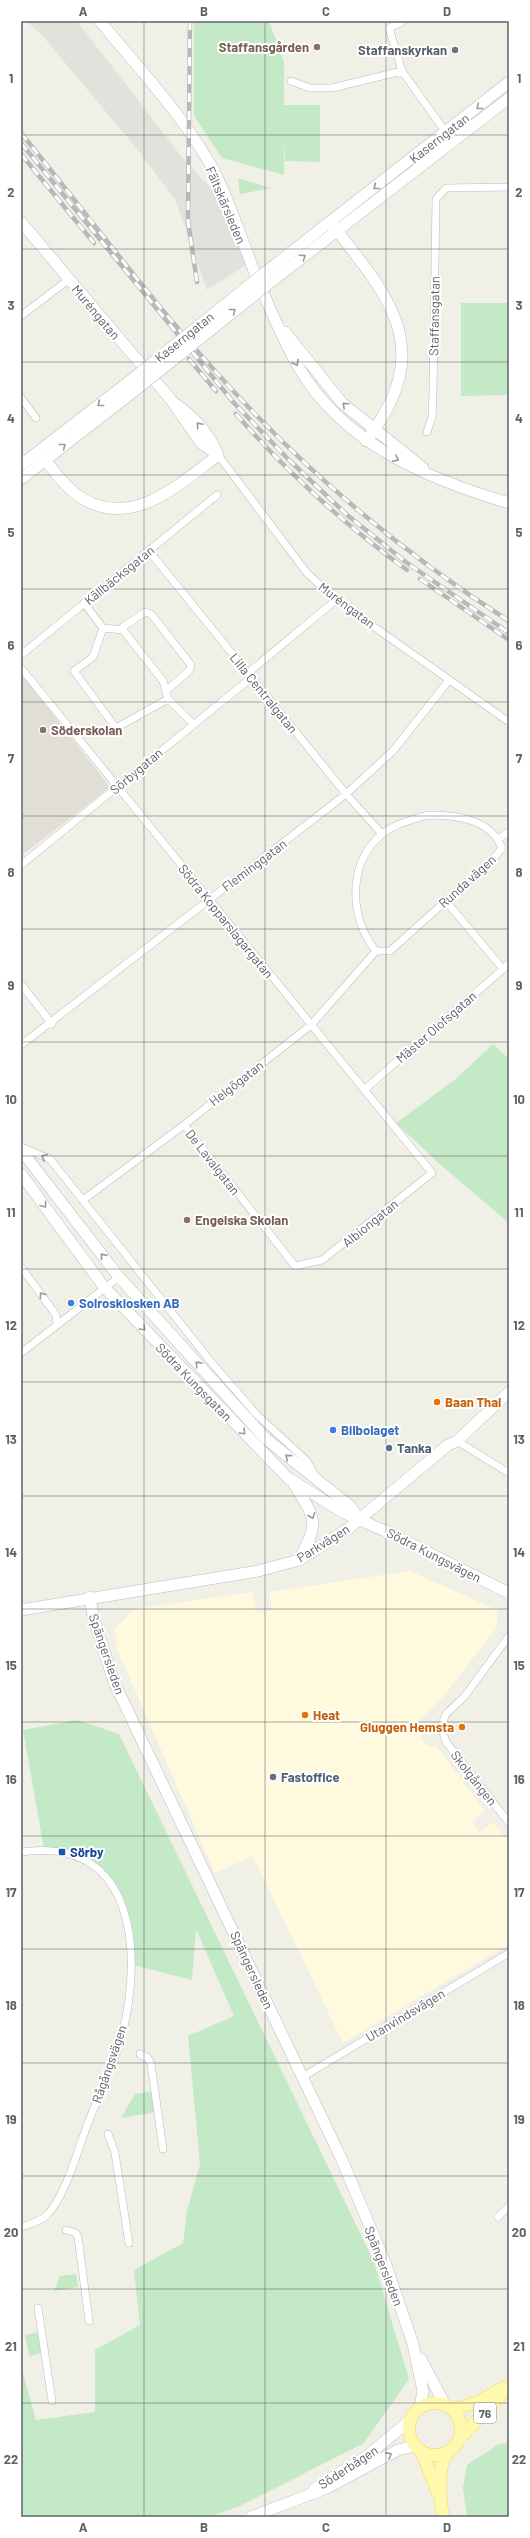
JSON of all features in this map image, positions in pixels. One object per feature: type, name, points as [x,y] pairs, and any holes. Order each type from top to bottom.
[{"type":"main road","name":"Fältskärsleden","points":[[100,21],[189,131],[206,158],[225,194],[255,272],[278,323],[298,366],[312,387],[332,411],[366,441],[392,457],[428,472]]},
{"type":"main road","name":"Kaserngatan","points":[[21,479],[42,456],[269,276],[331,222],[509,82]]},
{"type":"main road","name":"Kaserngatan","points":[[269,276],[338,232],[509,98]]},
{"type":"main road","name":"Muréngatan","points":[[21,222],[68,280],[172,401],[201,443],[218,455]]},
{"type":"main road","points":[[331,222],[385,295],[395,315],[400,336],[402,362],[397,389],[393,400],[366,441]]},
{"type":"main road","name":"Fältskärsleden","points":[[278,323],[325,384],[342,403],[428,472]]},
{"type":"main road","points":[[42,456],[77,495],[97,504],[117,508],[141,505],[166,495],[218,455]]},
{"type":"main road","name":"Kaserngatan","points":[[21,465],[42,456]]},
{"type":"main road","points":[[428,472],[476,493],[509,503]]},
{"type":"main road","name":"Södra Kungsgatan","points":[[21,1149],[119,1276],[266,1439],[350,1506],[359,1519]]},
{"type":"main road","name":"Södra Kungsgatan","points":[[21,1174],[104,1287],[293,1482],[359,1519]]},
{"type":"main road","name":"Parkvägen","points":[[21,1610],[90,1597],[258,1571],[299,1560],[359,1519],[448,1445],[456,1441],[509,1392]]},
{"type":"main road","points":[[293,1482],[308,1505],[315,1522],[310,1540],[299,1560]]},
{"type":"main road","name":"Södra Kungsvägen","points":[[359,1519],[509,1593]]},
{"type":"main road","name":"Spängersleden","points":[[90,1597],[93,1616],[114,1682],[220,1900],[301,2078],[342,2160],[386,2265],[413,2344],[424,2391],[420,2407]]},
{"type":"main road","name":"Spängersleden","points":[[413,2344],[449,2406]]},
{"type":"main road","name":"76","points":[[449,2406],[476,2403],[509,2386]]},
{"type":"main road","name":"76","points":[[460,2438],[509,2386]]},
{"type":"main road","points":[[440,2496],[418,2449],[409,2434],[410,2421],[420,2407],[436,2402],[449,2406],[461,2423],[460,2438],[448,2452],[441,2470],[440,2496],[442,2517]]},
{"type":"main road","name":"Söderbågen","points":[[304,2496],[367,2456],[410,2421]]},
{"type":"main road","points":[[418,2449],[429,2455],[448,2452]]},
{"type":"main road","name":"Söderbågen","points":[[251,2517],[328,2488],[398,2450],[418,2449]]},
{"type":"street","points":[[403,21],[389,28],[402,71],[454,142]]},
{"type":"street","points":[[291,81],[310,88],[332,88],[402,71]]},
{"type":"street","name":"Staffansgatan","points":[[427,432],[432,417],[436,199],[446,188],[509,187]]},
{"type":"street","points":[[21,316],[68,280]]},
{"type":"street","points":[[21,398],[36,418]]},
{"type":"street","name":"Muréngatan","points":[[218,455],[307,573],[336,600],[509,722]]},
{"type":"street","name":"Källbäcksgatan","points":[[21,655],[217,495]]},
{"type":"street","name":"Lilla Centralgatan","points":[[149,551],[346,794],[382,834]]},
{"type":"street","name":"Sörbygatan","points":[[21,865],[193,724],[336,600]]},
{"type":"street","points":[[84,603],[103,628],[123,630],[163,681],[167,690],[168,699],[193,724]]},
{"type":"street","points":[[123,630],[123,627],[128,622],[139,615],[145,612],[151,614],[191,665],[189,671],[167,690]]},
{"type":"street","points":[[103,628],[93,657],[74,671],[116,728],[168,699]]},
{"type":"street","name":"Södra Kopparslagargatan","points":[[21,668],[432,1173]]},
{"type":"street","name":"Fleminggatan","points":[[21,1046],[52,1024],[209,899],[346,794],[397,747],[450,680]]},
{"type":"street","name":"Runda vägen","points":[[427,815],[451,815],[486,827],[498,839],[502,848],[494,858],[390,951],[376,951],[367,940],[358,917],[354,888],[366,856],[382,834],[397,825],[427,815]]},
{"type":"street","points":[[498,839],[509,832]]},
{"type":"street","points":[[446,900],[503,970]]},
{"type":"street","name":"Helgögatan","points":[[83,1200],[184,1125],[311,1024],[376,951]]},
{"type":"street","name":"Mäster Olofsgatan","points":[[364,1090],[509,964]]},
{"type":"street","points":[[21,984],[52,1024]]},
{"type":"street","name":"De Lavalgatan","points":[[184,1125],[287,1258],[294,1266],[304,1266]]},
{"type":"street","name":"Södra Kungsgatan","points":[[21,1149],[50,1159],[211,1362],[257,1415],[307,1461],[320,1483]]},
{"type":"street","name":"Albiongatan","points":[[304,1266],[322,1260],[432,1173]]},
{"type":"street","points":[[21,1267],[56,1315],[57,1325]]},
{"type":"street","points":[[21,1353],[119,1276]]},
{"type":"street","points":[[456,1441],[508,1470]]},
{"type":"street","name":"Skolgången","points":[[509,1636],[464,1697],[446,1714],[441,1726],[446,1742],[509,1823]]},
{"type":"street","name":"Rågångsvägen","points":[[21,1852],[44,1849],[62,1852],[90,1863],[98,1869],[113,1887],[128,1919],[132,1941],[133,1965],[121,2036],[67,2179],[58,2198],[46,2216],[21,2227]]},
{"type":"street","name":"Utanvindsvägen","points":[[301,2078],[509,1953]]},
{"type":"street","points":[[140,2054],[148,2058],[151,2064],[163,2149]]},
{"type":"street","points":[[108,2134],[115,2153],[129,2242]]},
{"type":"street","points":[[498,2218],[509,2206]]},
{"type":"street","points":[[66,2230],[76,2233],[78,2237],[89,2321]]},
{"type":"street","points":[[38,2308],[52,2401]]},
{"type":"shaded area","points":[[26,21],[77,21],[185,161],[220,198],[246,265],[207,290],[175,199],[137,149],[41,34]]},
{"type":"shaded area","name":"Söderskolan","points":[[21,674],[110,787],[21,856]]},
{"type":"shaded area","points":[[410,1571],[497,1610],[497,1627],[446,1693],[418,1722],[424,1732],[420,1738],[429,1747],[436,1746],[485,1811],[472,1822],[480,1832],[493,1822],[509,1842],[509,1944],[343,2043],[253,1856],[215,1873],[117,1649],[115,1628],[135,1609],[252,1592],[256,1613],[272,1610],[269,1592]]},
{"type":"green space","points":[[194,21],[269,21],[284,62],[284,105],[320,105],[320,162],[285,161],[284,134],[284,175],[222,158],[194,116]]},
{"type":"green space","points":[[238,178],[271,188],[240,194]]},
{"type":"green space","points":[[461,303],[509,303],[509,395],[461,396]]},
{"type":"green space","points":[[493,1044],[509,1059],[509,1223],[442,1166],[396,1123],[457,1078]]},
{"type":"green space","points":[[77,1720],[119,1734],[374,2262],[409,2379],[364,2443],[240,2506],[210,2517],[21,2517],[21,2366],[36,2420],[95,2412],[95,2350],[140,2325],[134,2270],[183,2243],[187,2211],[200,2164],[188,2036],[234,2016],[196,1929],[192,1980],[133,1965],[132,1941],[108,1874],[105,1876],[98,1869],[44,1849],[23,1730]]},
{"type":"green space","points":[[154,2091],[157,2112],[121,2118],[135,2094]]},
{"type":"green space","points":[[76,2274],[78,2287],[54,2291],[60,2276]]},
{"type":"green space","points":[[38,2332],[42,2353],[29,2356],[25,2335]]},
{"type":"green space","points":[[509,2443],[509,2517],[467,2517],[463,2488],[467,2465],[499,2444]]},
{"type":"railway","points":[[190,21],[188,221],[197,282]]},
{"type":"railway","points":[[21,133],[166,314],[226,383],[258,417],[346,500],[409,551],[475,599],[509,621]]},
{"type":"railway","points":[[21,143],[234,403],[288,459],[346,514],[407,563],[509,633]]},
{"type":"railway","points":[[21,154],[94,243]]},
{"type":"railway","points":[[189,359],[216,391]]},
{"type":"railway","points":[[236,414],[296,477],[361,535],[407,570]]},
{"type":"railway","points":[[420,579],[509,640]]},
{"type":"place","name":"Staffansgården","points":[[317,47]]},
{"type":"place","name":"Staffanskyrkan","points":[[455,50]]},
{"type":"place","name":"Söderskolan","points":[[43,730]]},
{"type":"place","name":"Engelska Skolan","points":[[187,1220]]},
{"type":"place","name":"Solroskiosken AB","points":[[71,1303]]},
{"type":"place","name":"Baan Thai","points":[[437,1402]]},
{"type":"place","name":"Bilbolaget","points":[[333,1430]]},
{"type":"place","name":"Tanka","points":[[389,1448]]},
{"type":"place","name":"Heat","points":[[305,1715]]},
{"type":"place","name":"Gluggen Hemsta","points":[[462,1727]]},
{"type":"place","name":"Fastoffice","points":[[273,1777]]},
{"type":"place","name":"Sörby","points":[[62,1852]]}]
